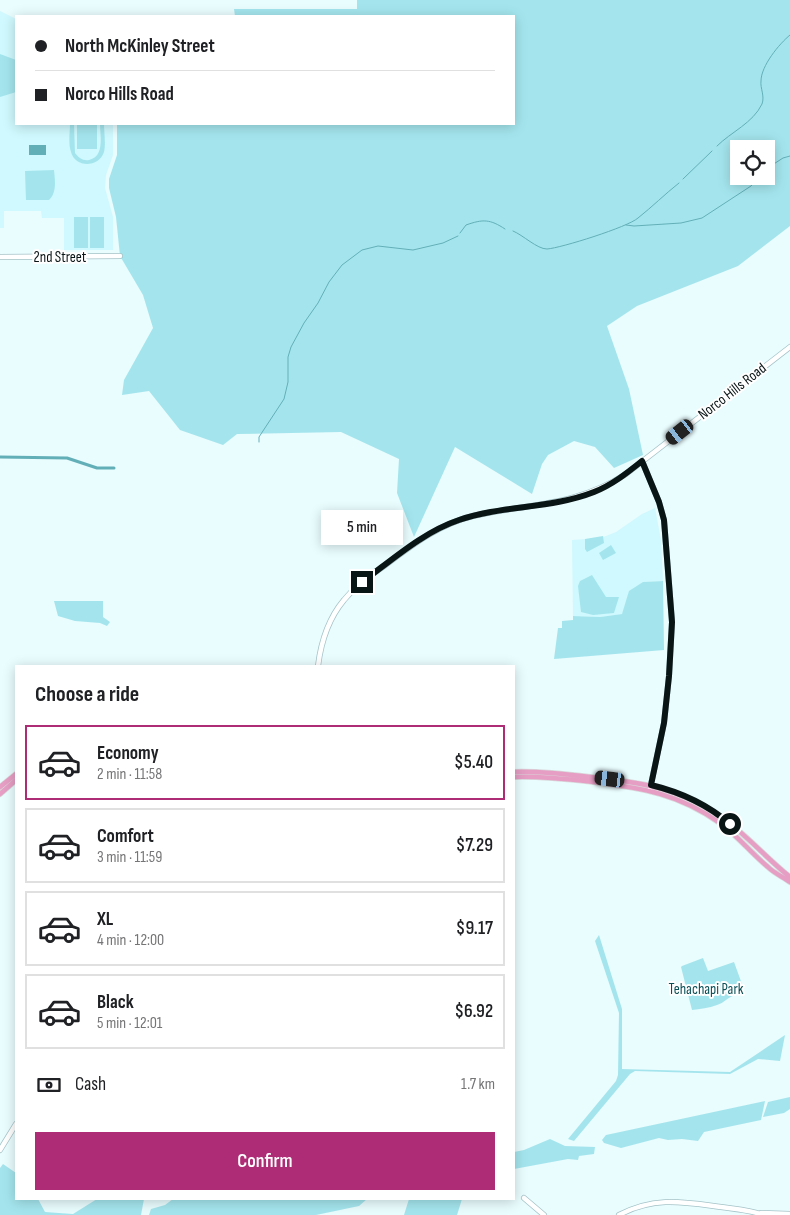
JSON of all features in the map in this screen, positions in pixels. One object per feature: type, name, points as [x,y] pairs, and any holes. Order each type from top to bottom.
[{"type":"main road","points":[[515,775],[531,772],[577,775],[651,788],[707,814],[746,845],[768,868],[790,882]]},
{"type":"main road","points":[[531,772],[550,775],[554,778]]},
{"type":"main road","points":[[0,787],[15,775]]},
{"type":"main road","points":[[515,775],[669,790],[695,801],[722,818],[790,877]]},
{"type":"main road","points":[[577,775],[589,782]]},
{"type":"main road","points":[[0,794],[15,781]]},
{"type":"street","name":"2nd Street","points":[[0,257],[120,256]]},
{"type":"street","name":"Norco Hills Road","points":[[318,665],[326,630],[344,599],[362,582],[422,538],[448,524],[472,516],[567,500],[609,485],[790,347]]},
{"type":"street","points":[[642,461],[659,502],[664,520],[672,622],[664,723],[651,788]]},
{"type":"street","points":[[0,1150],[15,1126]]},
{"type":"street","points":[[524,1198],[544,1215]]},
{"type":"street","points":[[619,1215],[639,1206],[669,1201],[762,1214],[790,1214]]},
{"type":"shaded area","points":[[0,11],[15,18],[15,125],[113,125],[113,155],[106,175],[105,188],[113,217],[113,250],[64,250],[64,218],[42,218],[41,211],[4,211],[4,228],[0,228]]},
{"type":"shaded area","points":[[29,145],[46,145],[46,155],[29,155]]},
{"type":"shaded area","points":[[655,508],[661,540],[663,581],[643,582],[622,614],[600,617],[573,616],[572,540],[601,538],[616,532],[642,514]]},
{"type":"green space","points":[[357,0],[790,0],[790,226],[738,266],[637,306],[607,326],[629,389],[643,455],[614,468],[595,447],[574,441],[548,455],[542,464],[532,494],[455,447],[414,537],[397,493],[399,459],[341,432],[237,434],[223,445],[180,430],[149,391],[122,395],[124,380],[153,328],[143,295],[120,256],[116,217],[109,188],[109,179],[117,155],[117,125],[515,125],[515,15],[235,15],[234,9],[357,9]]},
{"type":"green space","points":[[0,54],[15,60],[15,92],[0,97]]},
{"type":"green space","points":[[70,125],[74,125],[75,153],[81,159],[89,160],[94,158],[100,150],[100,125],[104,125],[104,152],[97,161],[87,164],[77,161],[73,157],[70,145]]},
{"type":"green space","points":[[77,125],[97,125],[97,149],[77,149]]},
{"type":"green space","points":[[54,170],[55,182],[52,197],[49,200],[26,200],[25,171]]},
{"type":"green space","points":[[74,217],[88,217],[88,248],[74,248]]},
{"type":"green space","points":[[90,217],[104,217],[104,248],[90,248]]},
{"type":"green space","points":[[603,536],[604,543],[587,552],[585,549],[585,539]]},
{"type":"green space","points":[[611,545],[616,553],[603,560],[599,553]]},
{"type":"green space","points":[[592,575],[606,597],[619,597],[614,613],[593,615],[581,612],[578,586],[580,581]]},
{"type":"green space","points":[[663,581],[664,650],[554,659],[558,628],[562,628],[562,621],[573,620],[573,616],[600,617],[622,614],[629,591],[643,582]]},
{"type":"green space","points":[[54,601],[103,601],[103,617],[110,622],[107,626],[100,623],[75,621],[58,616]]},
{"type":"green space","points":[[599,935],[622,1009],[622,1069],[730,1072],[785,1035],[780,1061],[758,1059],[730,1074],[635,1071],[630,1074],[574,1141],[568,1139],[616,1081],[618,1075],[619,1013],[595,941]]},
{"type":"green space","name":"Tehachapi Park","points":[[703,958],[708,971],[734,962],[742,984],[735,995],[719,1004],[708,1008],[692,1010],[681,967]]},
{"type":"green space","points":[[790,1097],[790,1109],[784,1113],[763,1117],[768,1102]]},
{"type":"green space","points":[[765,1101],[761,1120],[704,1132],[698,1141],[659,1138],[621,1148],[604,1143],[602,1140],[606,1135]]},
{"type":"green space","points":[[550,1139],[565,1146],[595,1147],[594,1154],[579,1156],[578,1160],[568,1159],[515,1169],[515,1152]]},
{"type":"green space","points":[[3,1164],[15,1172],[15,1200],[39,1200],[45,1212],[73,1214],[95,1200],[144,1200],[141,1215],[0,1215],[0,1168]]},
{"type":"green space","points":[[172,1200],[366,1200],[359,1206],[316,1215],[149,1215],[151,1209],[165,1205]]},
{"type":"green space","points":[[409,1200],[462,1200],[457,1215],[404,1215]]},
{"type":"waterway","points":[[717,146],[758,111],[763,101],[761,84],[764,69],[776,50],[790,35]]},
{"type":"waterway","points":[[683,179],[712,151]]},
{"type":"waterway","points":[[775,163],[790,156]]},
{"type":"waterway","points":[[513,231],[539,247],[555,248],[609,232],[632,222],[679,183]]},
{"type":"waterway","points":[[626,225],[681,223],[702,218],[752,185]]},
{"type":"waterway","points":[[460,233],[466,225],[482,221],[495,223],[505,229]]},
{"type":"waterway","points":[[259,442],[259,437],[284,399],[288,382],[288,357],[291,347],[329,282],[342,265],[362,250],[378,246],[413,250],[443,243],[458,236]]},
{"type":"waterway","points":[[0,457],[67,458],[97,468],[114,468]]},
{"type":"route","points":[[362,582],[422,538],[448,524],[472,516],[580,497],[609,485],[642,461],[659,502],[664,520],[672,622],[664,723],[651,785],[695,801],[730,824]]}]
